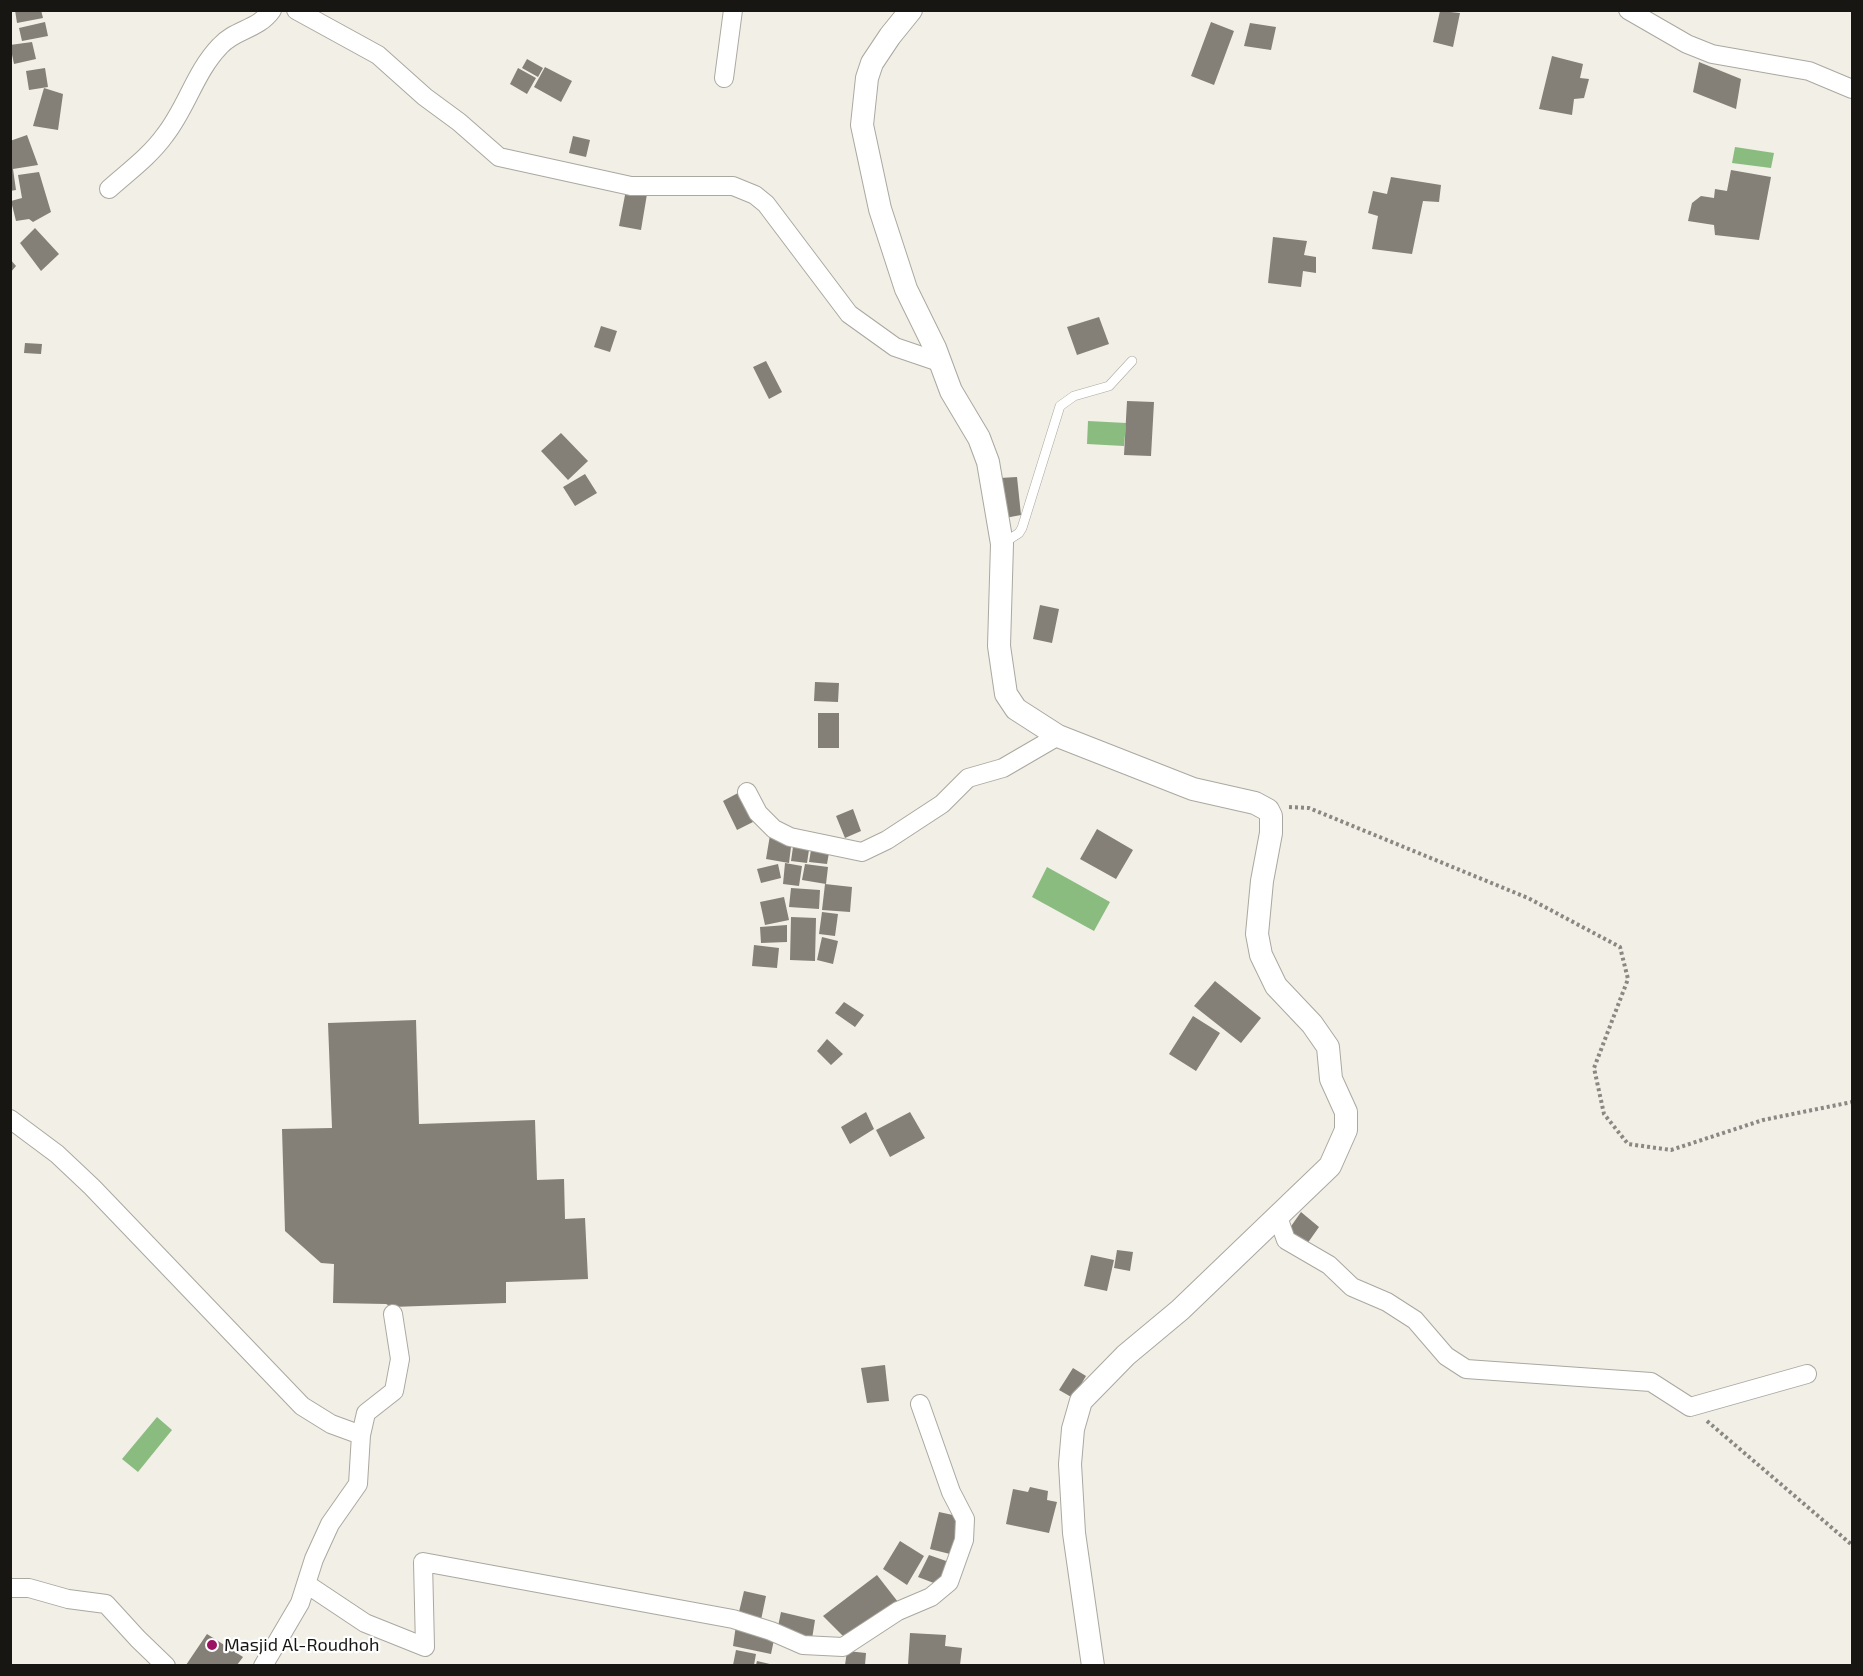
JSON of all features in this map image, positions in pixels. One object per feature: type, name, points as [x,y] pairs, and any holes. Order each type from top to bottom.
[{"type":"street","points":[[109,189],[165,136],[201,69],[219,47],[231,35],[250,30],[272,10]]},
{"type":"street","points":[[296,10],[378,55],[424,98],[459,122],[499,157],[631,186],[720,184],[755,195],[766,204],[849,314],[895,347],[942,363]]},
{"type":"street","points":[[724,78],[733,10]]},
{"type":"street","points":[[911,10],[872,63],[867,78],[862,125],[880,208],[896,262],[942,363],[951,391],[979,438],[988,462],[1002,544],[999,646],[1006,694],[1016,709],[1058,736],[1193,789],[1263,806],[1271,816],[1269,850],[1259,901],[1257,934],[1261,955],[1276,986],[1312,1024],[1328,1047],[1331,1079],[1346,1112],[1346,1130],[1330,1166],[1180,1310],[1126,1355],[1095,1385],[1078,1409],[1073,1429],[1070,1464],[1074,1533],[1093,1665]]},
{"type":"street","points":[[1628,10],[1687,44],[1712,54],[1809,71],[1852,88]]},
{"type":"street","points":[[747,792],[758,813],[774,829],[790,837],[862,852],[887,840],[942,804],[968,778],[1003,768],[1058,736]]},
{"type":"street","points":[[10,1119],[57,1154],[92,1187],[302,1406],[331,1424],[361,1435]]},
{"type":"street","points":[[1278,1216],[1286,1240],[1329,1265],[1352,1287],[1387,1302],[1415,1320],[1446,1356],[1458,1365],[1480,1371],[1652,1382],[1690,1407],[1807,1374]]},
{"type":"street","points":[[263,1665],[308,1584],[314,1559],[330,1524],[358,1484],[361,1435],[366,1413],[394,1391],[400,1359],[393,1314]]},
{"type":"street","points":[[308,1584],[365,1623],[425,1647],[423,1562],[733,1619],[771,1631],[802,1645],[843,1647],[898,1611],[931,1598],[950,1582],[964,1540],[965,1519],[951,1492],[920,1404]]},
{"type":"street","points":[[10,1588],[29,1588],[68,1599],[106,1604],[138,1640],[166,1665]]},
{"type":"lane","points":[[1002,544],[1019,533],[1022,528],[1060,406],[1074,396],[1109,386],[1132,361]]},
{"type":"path","points":[[1271,816],[1282,807],[1309,808],[1527,898],[1620,947],[1628,979],[1594,1068],[1604,1114],[1628,1144],[1671,1150],[1762,1120],[1852,1102]]},
{"type":"path","points":[[1690,1407],[1852,1545]]},
{"type":"shaded area","points":[[1735,147],[1774,153],[1771,168],[1732,163]]},
{"type":"shaded area","points":[[1088,421],[1126,423],[1124,446],[1087,444]]},
{"type":"shaded area","points":[[1047,867],[1110,902],[1094,931],[1032,897]]},
{"type":"shaded area","points":[[157,1417],[172,1430],[138,1472],[122,1459]]},
{"type":"building","points":[[15,10],[41,10],[43,18],[17,23]]},
{"type":"building","points":[[1440,11],[1460,13],[1453,47],[1433,42]]},
{"type":"building","points":[[45,22],[48,36],[22,41],[19,28]]},
{"type":"building","points":[[1211,22],[1234,31],[1214,85],[1191,76]]},
{"type":"building","points":[[1250,23],[1276,27],[1271,50],[1244,46]]},
{"type":"building","points":[[32,42],[36,59],[14,64],[10,45]]},
{"type":"building","points":[[1552,56],[1583,64],[1580,78],[1589,79],[1584,98],[1574,99],[1572,115],[1539,109]]},
{"type":"building","points":[[527,59],[543,68],[538,77],[522,68]]},
{"type":"building","points":[[1699,62],[1741,79],[1736,109],[1693,92]]},
{"type":"building","points":[[545,67],[572,81],[561,102],[534,87]]},
{"type":"building","points":[[45,68],[48,87],[29,90],[26,71]]},
{"type":"building","points":[[518,68],[536,78],[527,94],[510,84]]},
{"type":"building","points":[[44,88],[63,94],[58,130],[33,126]]},
{"type":"building","points":[[27,135],[38,165],[13,169],[16,190],[10,191],[10,141]]},
{"type":"building","points":[[573,136],[590,140],[586,157],[569,153]]},
{"type":"building","points":[[1731,170],[1771,177],[1759,240],[1715,235],[1714,225],[1688,221],[1692,203],[1701,196],[1714,198],[1715,189],[1727,191]]},
{"type":"building","points":[[39,172],[51,212],[33,222],[29,219],[16,221],[11,201],[22,198],[18,175]]},
{"type":"building","points":[[1391,177],[1441,185],[1439,202],[1423,201],[1412,254],[1372,249],[1378,216],[1368,213],[1373,191],[1387,194]]},
{"type":"building","points":[[626,190],[647,194],[641,230],[619,226]]},
{"type":"building","points":[[35,228],[59,254],[41,271],[20,243]]},
{"type":"building","points":[[1273,237],[1307,241],[1304,255],[1316,257],[1316,273],[1303,271],[1301,287],[1268,283]]},
{"type":"building","points":[[10,259],[16,266],[10,273]]},
{"type":"building","points":[[1099,317],[1109,344],[1077,355],[1067,327]]},
{"type":"building","points":[[601,326],[617,331],[610,352],[594,347]]},
{"type":"building","points":[[25,343],[42,344],[41,354],[24,353]]},
{"type":"building","points":[[766,361],[782,392],[769,399],[753,367]]},
{"type":"building","points":[[1127,401],[1154,402],[1151,456],[1124,455]]},
{"type":"building","points":[[561,433],[588,461],[568,480],[541,451]]},
{"type":"building","points":[[585,474],[597,493],[575,506],[563,487]]},
{"type":"building","points":[[1017,477],[1021,515],[1005,518],[1000,478]]},
{"type":"building","points":[[1040,605],[1059,609],[1052,643],[1033,639]]},
{"type":"building","points":[[815,682],[839,683],[838,702],[814,701]]},
{"type":"building","points":[[818,713],[839,713],[839,748],[818,748]]},
{"type":"building","points":[[738,793],[753,822],[737,830],[723,801]]},
{"type":"building","points":[[853,809],[861,831],[845,838],[836,816]]},
{"type":"building","points":[[1097,829],[1133,850],[1116,879],[1080,859]]},
{"type":"building","points":[[770,835],[792,839],[789,863],[766,859]]},
{"type":"building","points":[[794,840],[810,843],[807,863],[791,861]]},
{"type":"building","points":[[812,844],[830,847],[827,864],[809,862]]},
{"type":"building","points":[[785,863],[802,866],[799,886],[783,884]]},
{"type":"building","points":[[778,864],[781,878],[761,883],[757,869]]},
{"type":"building","points":[[805,864],[828,867],[826,884],[802,880]]},
{"type":"building","points":[[825,884],[852,887],[850,912],[822,910]]},
{"type":"building","points":[[791,888],[820,890],[819,909],[789,907]]},
{"type":"building","points":[[784,897],[789,920],[765,925],[760,902]]},
{"type":"building","points":[[822,912],[838,914],[835,936],[819,934]]},
{"type":"building","points":[[791,917],[816,918],[815,961],[790,960]]},
{"type":"building","points":[[787,925],[787,942],[761,943],[760,927]]},
{"type":"building","points":[[822,937],[838,941],[833,964],[817,960]]},
{"type":"building","points":[[754,945],[779,948],[777,968],[752,966]]},
{"type":"building","points":[[1215,981],[1261,1018],[1241,1043],[1194,1006]]},
{"type":"building","points":[[844,1002],[864,1015],[855,1027],[835,1013]]},
{"type":"building","points":[[1193,1016],[1220,1033],[1196,1071],[1169,1054]]},
{"type":"building","points":[[416,1020],[419,1124],[535,1120],[537,1180],[564,1179],[565,1219],[585,1218],[588,1279],[506,1282],[506,1303],[392,1307],[386,1304],[333,1303],[334,1264],[321,1263],[285,1231],[282,1129],[332,1128],[328,1023]]},
{"type":"building","points":[[827,1039],[843,1054],[831,1065],[817,1051]]},
{"type":"building","points":[[866,1112],[874,1129],[850,1144],[841,1127]]},
{"type":"building","points":[[910,1112],[925,1138],[890,1157],[876,1130]]},
{"type":"building","points":[[1301,1212],[1319,1227],[1307,1244],[1287,1232]]},
{"type":"building","points":[[1117,1250],[1133,1252],[1130,1271],[1114,1268]]},
{"type":"building","points":[[1091,1255],[1114,1260],[1107,1291],[1084,1286]]},
{"type":"building","points":[[885,1365],[889,1401],[867,1403],[861,1368]]},
{"type":"building","points":[[1073,1368],[1086,1376],[1073,1398],[1059,1390]]},
{"type":"building","points":[[1030,1487],[1048,1491],[1047,1500],[1057,1502],[1049,1533],[1006,1524],[1013,1489],[1028,1492]]},
{"type":"building","points":[[939,1512],[962,1517],[954,1555],[930,1549]]},
{"type":"building","points":[[900,1541],[924,1556],[907,1585],[883,1569]]},
{"type":"building","points":[[929,1555],[949,1562],[939,1585],[918,1577]]},
{"type":"building","points":[[877,1575],[898,1602],[846,1639],[823,1616]]},
{"type":"building","points":[[744,1591],[766,1596],[761,1620],[738,1616]]},
{"type":"building","points":[[781,1612],[815,1620],[812,1639],[777,1631]]},
{"type":"building","points":[[736,1625],[775,1635],[771,1654],[733,1646]]},
{"type":"building","points":[[910,1633],[946,1635],[945,1646],[962,1648],[960,1665],[908,1665]]},
{"type":"building","name":"Masjid Al-Roudhoh","points":[[207,1634],[243,1657],[237,1665],[186,1665]]},
{"type":"building","points":[[736,1650],[756,1654],[754,1665],[733,1665]]},
{"type":"building","points":[[847,1651],[866,1653],[865,1665],[845,1665]]},
{"type":"building","points":[[757,1661],[774,1665],[756,1665]]},
{"type":"place","name":"Masjid Al-Roudhoh","points":[[212,1645]]}]
